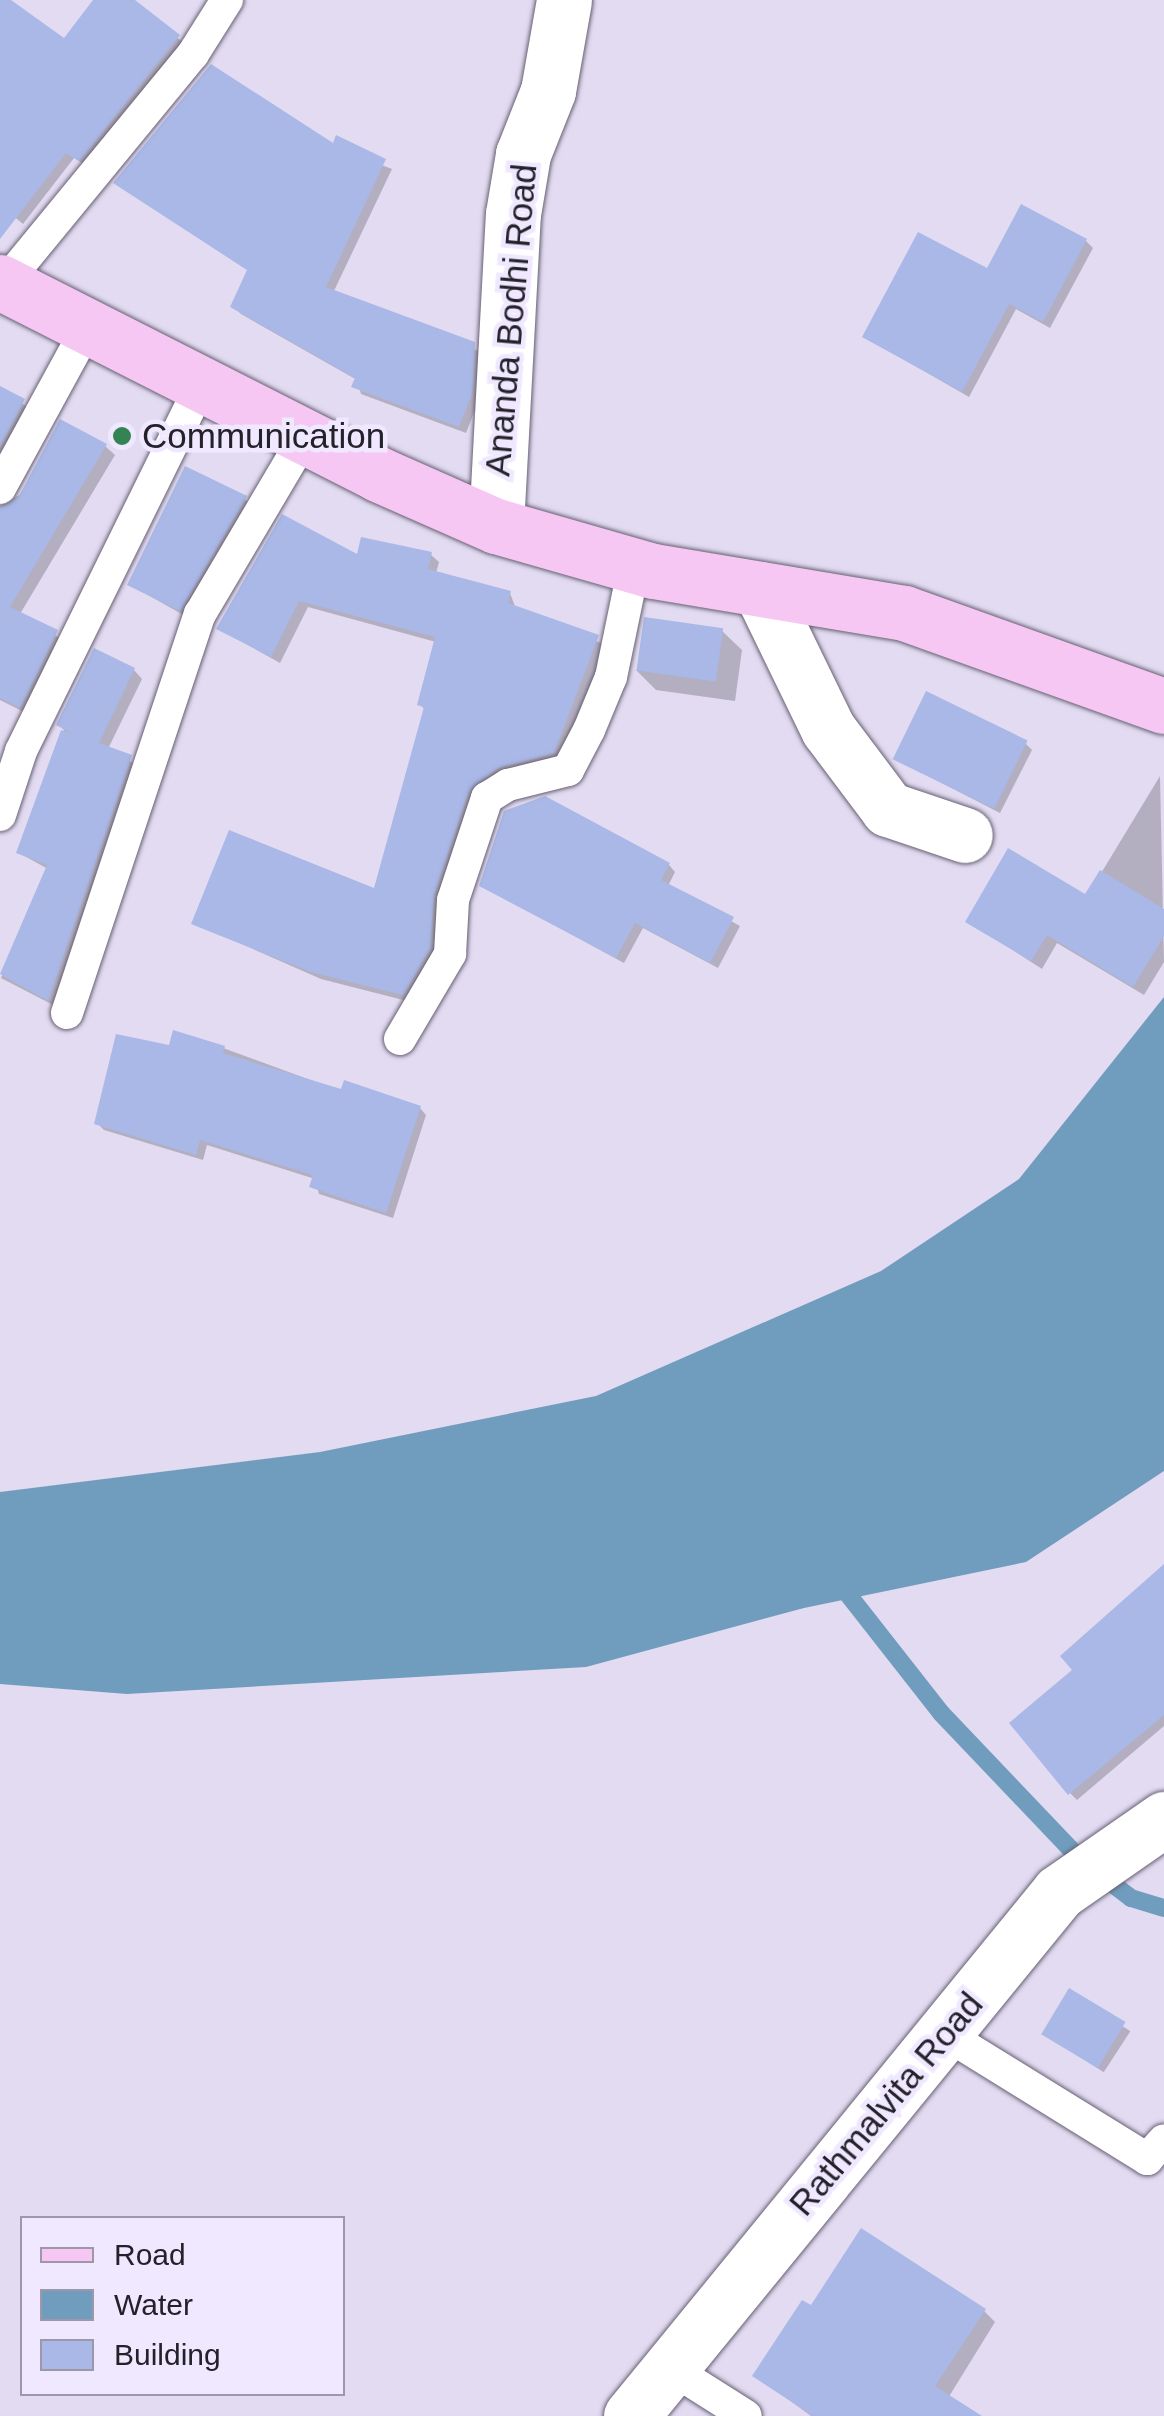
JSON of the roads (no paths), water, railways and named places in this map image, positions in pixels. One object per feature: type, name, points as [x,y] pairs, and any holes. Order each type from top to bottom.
[{"type":"main road","points":[[2,283],[86,330],[304,438],[496,526],[634,566],[904,613],[1164,706]]},
{"type":"street","name":"Ananda Bodhi Road","points":[[496,526],[513,214],[523,154],[548,91],[564,0]]},
{"type":"street","points":[[760,590],[828,729],[888,810],[964,835]]},
{"type":"street","name":"Rathmalvita Road","points":[[631,2416],[667,2366],[945,2034],[1058,1892],[1101,1857],[1164,1818]]},
{"type":"lane","points":[[2,283],[192,54],[227,0]]},
{"type":"lane","points":[[0,488],[86,330]]},
{"type":"lane","points":[[0,814],[21,751],[200,384]]},
{"type":"lane","points":[[67,1012],[200,614],[304,438]]},
{"type":"lane","points":[[400,1038],[450,954],[453,900],[487,798],[508,785],[568,770],[588,730],[611,678],[634,566]]},
{"type":"lane","points":[[945,2034],[1147,2159],[1164,2140]]},
{"type":"lane","points":[[667,2366],[746,2416]]},
{"type":"water","points":[[1164,997],[1164,1471],[1026,1562],[804,1608],[586,1667],[127,1694],[0,1684],[0,1492],[320,1452],[596,1396],[881,1271],[1019,1179]]},
{"type":"waterway","points":[[836,1579],[941,1713],[1081,1860],[1131,1898],[1164,1908]]},
{"type":"place","name":"Communication","points":[[122,436]]}]
